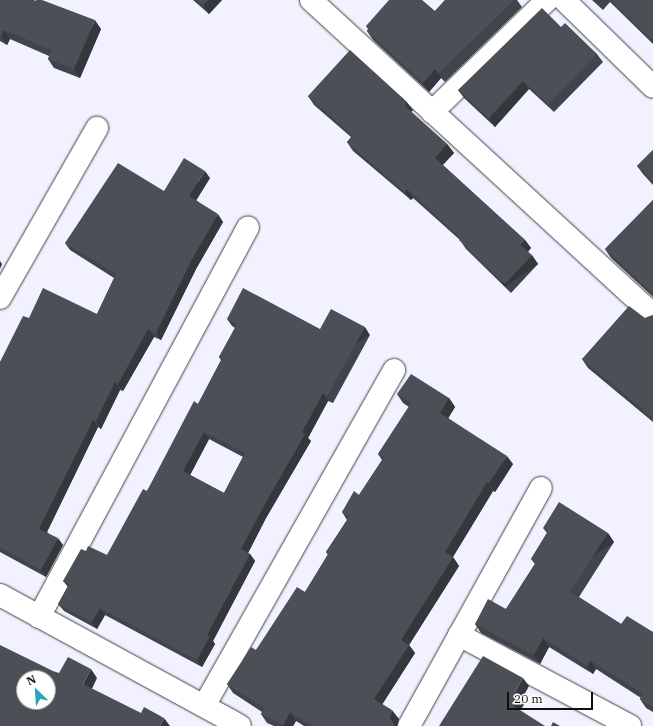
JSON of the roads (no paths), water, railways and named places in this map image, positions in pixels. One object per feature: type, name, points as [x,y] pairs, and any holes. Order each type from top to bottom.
[{"type":"street","points":[[311,0],[653,314]]},
{"type":"street","points":[[432,112],[547,0]]},
{"type":"street","points":[[564,0],[653,87]]},
{"type":"street","points":[[0,298],[97,128]]},
{"type":"street","points":[[39,617],[248,227]]},
{"type":"street","points":[[204,706],[394,370]]},
{"type":"street","points":[[409,726],[541,488]]},
{"type":"street","points":[[0,595],[240,726]]},
{"type":"street","points":[[459,635],[630,726]]}]
